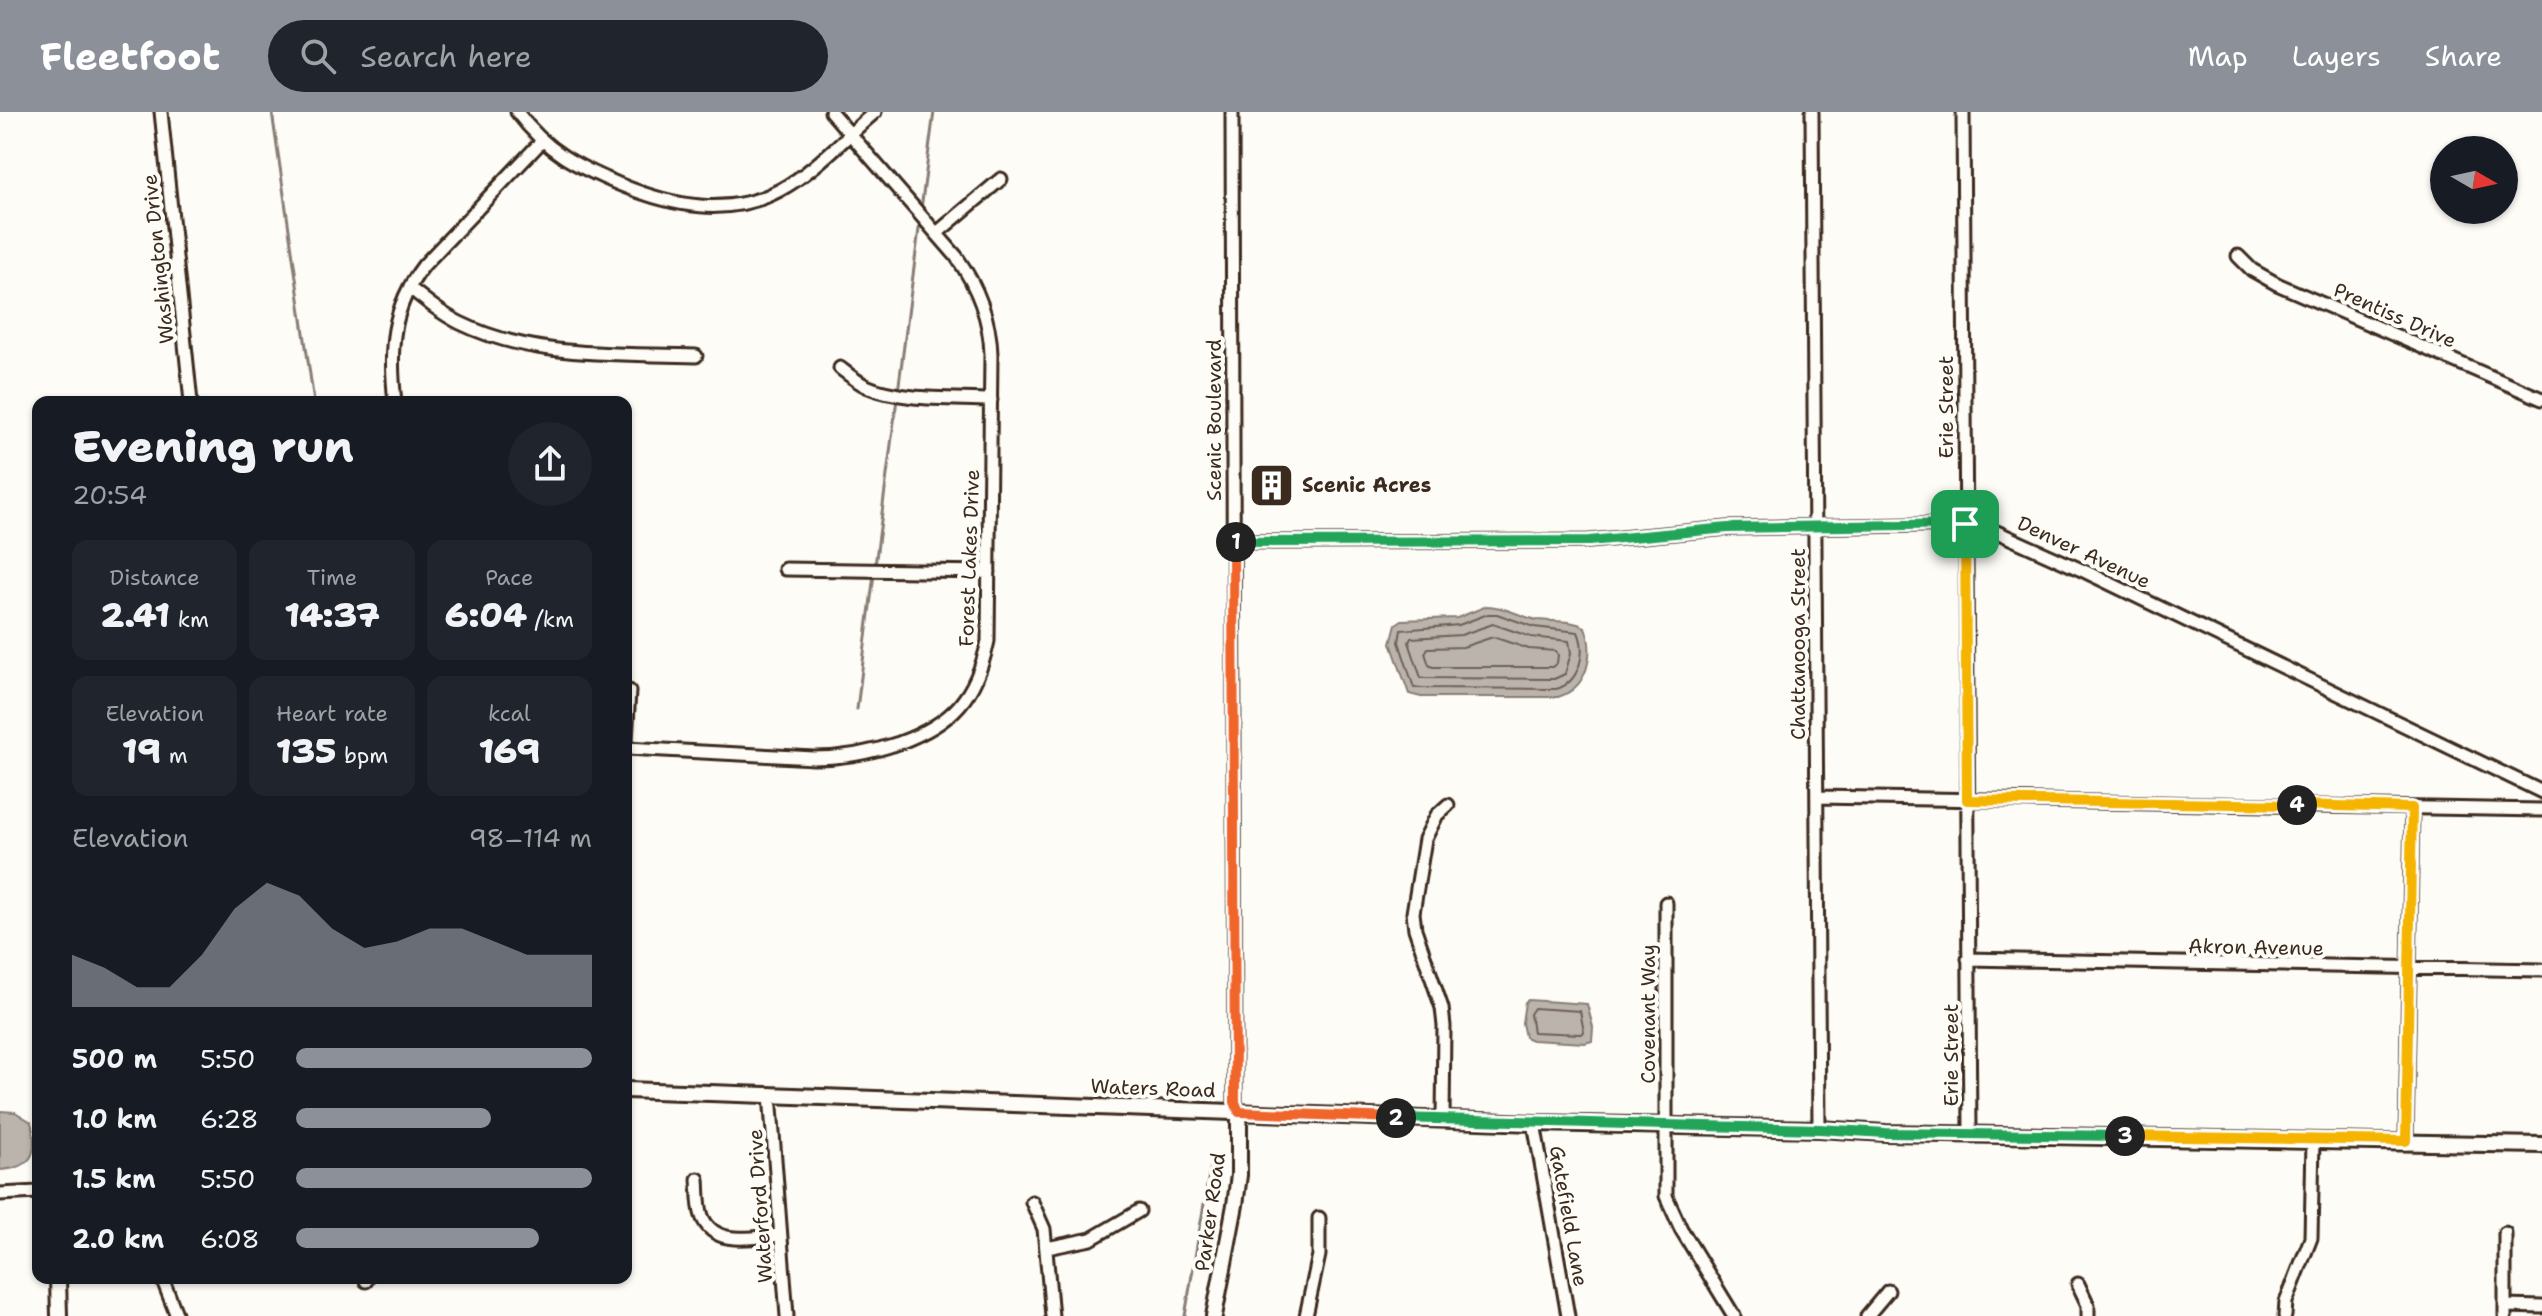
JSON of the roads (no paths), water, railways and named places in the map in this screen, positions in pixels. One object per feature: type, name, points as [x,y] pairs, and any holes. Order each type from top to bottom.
[{"type":"street","name":"Washington Drive","points":[[161,112],[190,396]]},
{"type":"street","points":[[517,112],[542,141],[574,165],[649,196],[684,205],[725,206],[781,190],[875,112]]},
{"type":"street","name":"Forest Lakes Drive","points":[[632,748],[842,758],[876,751],[927,732],[960,706],[978,679],[988,641],[991,400],[991,339],[981,298],[965,268],[937,233],[831,112]]},
{"type":"street","name":"Scenic Boulevard","points":[[1232,112],[1235,1102],[1239,1112]]},
{"type":"street","name":"Chattanooga Street","points":[[1812,112],[1819,1129]]},
{"type":"street","name":"Erie Street","points":[[1963,112],[1970,1134]]},
{"type":"street","points":[[395,396],[391,353],[397,317],[410,288],[424,265],[542,141]]},
{"type":"street","points":[[937,233],[1001,179]]},
{"type":"street","name":"Prentiss Drive","points":[[2238,256],[2252,270],[2268,279],[2542,399]]},
{"type":"street","points":[[410,288],[462,324],[515,344],[560,350],[696,356]]},
{"type":"street","points":[[840,368],[871,388],[932,398],[991,400]]},
{"type":"street","name":"Denver Avenue","points":[[1233,542],[1589,541],[1728,528],[1965,524],[1988,527],[2542,792]]},
{"type":"street","points":[[785,569],[989,572]]},
{"type":"street","points":[[1817,797],[2542,810]]},
{"type":"street","points":[[1443,1120],[1442,1008],[1415,929],[1413,913],[1425,839],[1437,815],[1448,805]]},
{"type":"street","points":[[2406,1141],[2412,808]]},
{"type":"street","name":"Covenant Way","points":[[1666,903],[1664,1183],[1669,1206],[1734,1316]]},
{"type":"street","name":"Akron Avenue","points":[[1968,959],[2542,970]]},
{"type":"street","name":"Waters Road","points":[[632,1090],[1534,1123],[2542,1145]]},
{"type":"street","name":"Waterford Drive","points":[[770,1094],[787,1316]]},
{"type":"street","name":"Parker Road","points":[[1214,1316],[1239,1175],[1239,1112]]},
{"type":"street","name":"Gatefield Lane","points":[[1534,1123],[1568,1316]]},
{"type":"street","points":[[2285,1316],[2286,1302],[2311,1238],[2313,1140]]},
{"type":"street","points":[[698,1179],[700,1212],[715,1233],[735,1239],[780,1235]]},
{"type":"street","points":[[0,1194],[32,1192]]},
{"type":"street","points":[[1032,1202],[1044,1229],[1052,1316]]},
{"type":"street","points":[[1047,1248],[1091,1239],[1139,1211]]},
{"type":"street","points":[[1306,1316],[1320,1241],[1319,1218]]},
{"type":"street","points":[[2505,1233],[2505,1311],[2542,1307]]},
{"type":"street","points":[[58,1284],[59,1316]]},
{"type":"street","points":[[164,1284],[177,1316]]},
{"type":"street","points":[[2078,1284],[2088,1305],[2088,1316]]},
{"type":"street","points":[[1867,1316],[1888,1291]]},
{"type":"water","points":[[1487,606],[1538,620],[1568,622],[1585,627],[1589,659],[1576,686],[1558,697],[1421,697],[1409,694],[1391,643],[1396,624],[1402,620],[1457,618]]},
{"type":"water","points":[[1528,1000],[1587,1004],[1593,1027],[1592,1041],[1532,1040],[1525,1037],[1522,1023]]},
{"type":"water","points":[[0,1111],[15,1112],[31,1122],[32,1154],[20,1166],[0,1170]]},
{"type":"waterway","points":[[272,112],[313,396]]},
{"type":"waterway","points":[[921,209],[934,112]]},
{"type":"waterway","points":[[898,392],[920,221]]},
{"type":"waterway","points":[[875,566],[897,399]]},
{"type":"waterway","points":[[857,709],[874,574]]},
{"type":"waterway","points":[[1185,1316],[1212,1157]]},
{"type":"place","name":"Scenic Acres","points":[[1271,485]]}]
